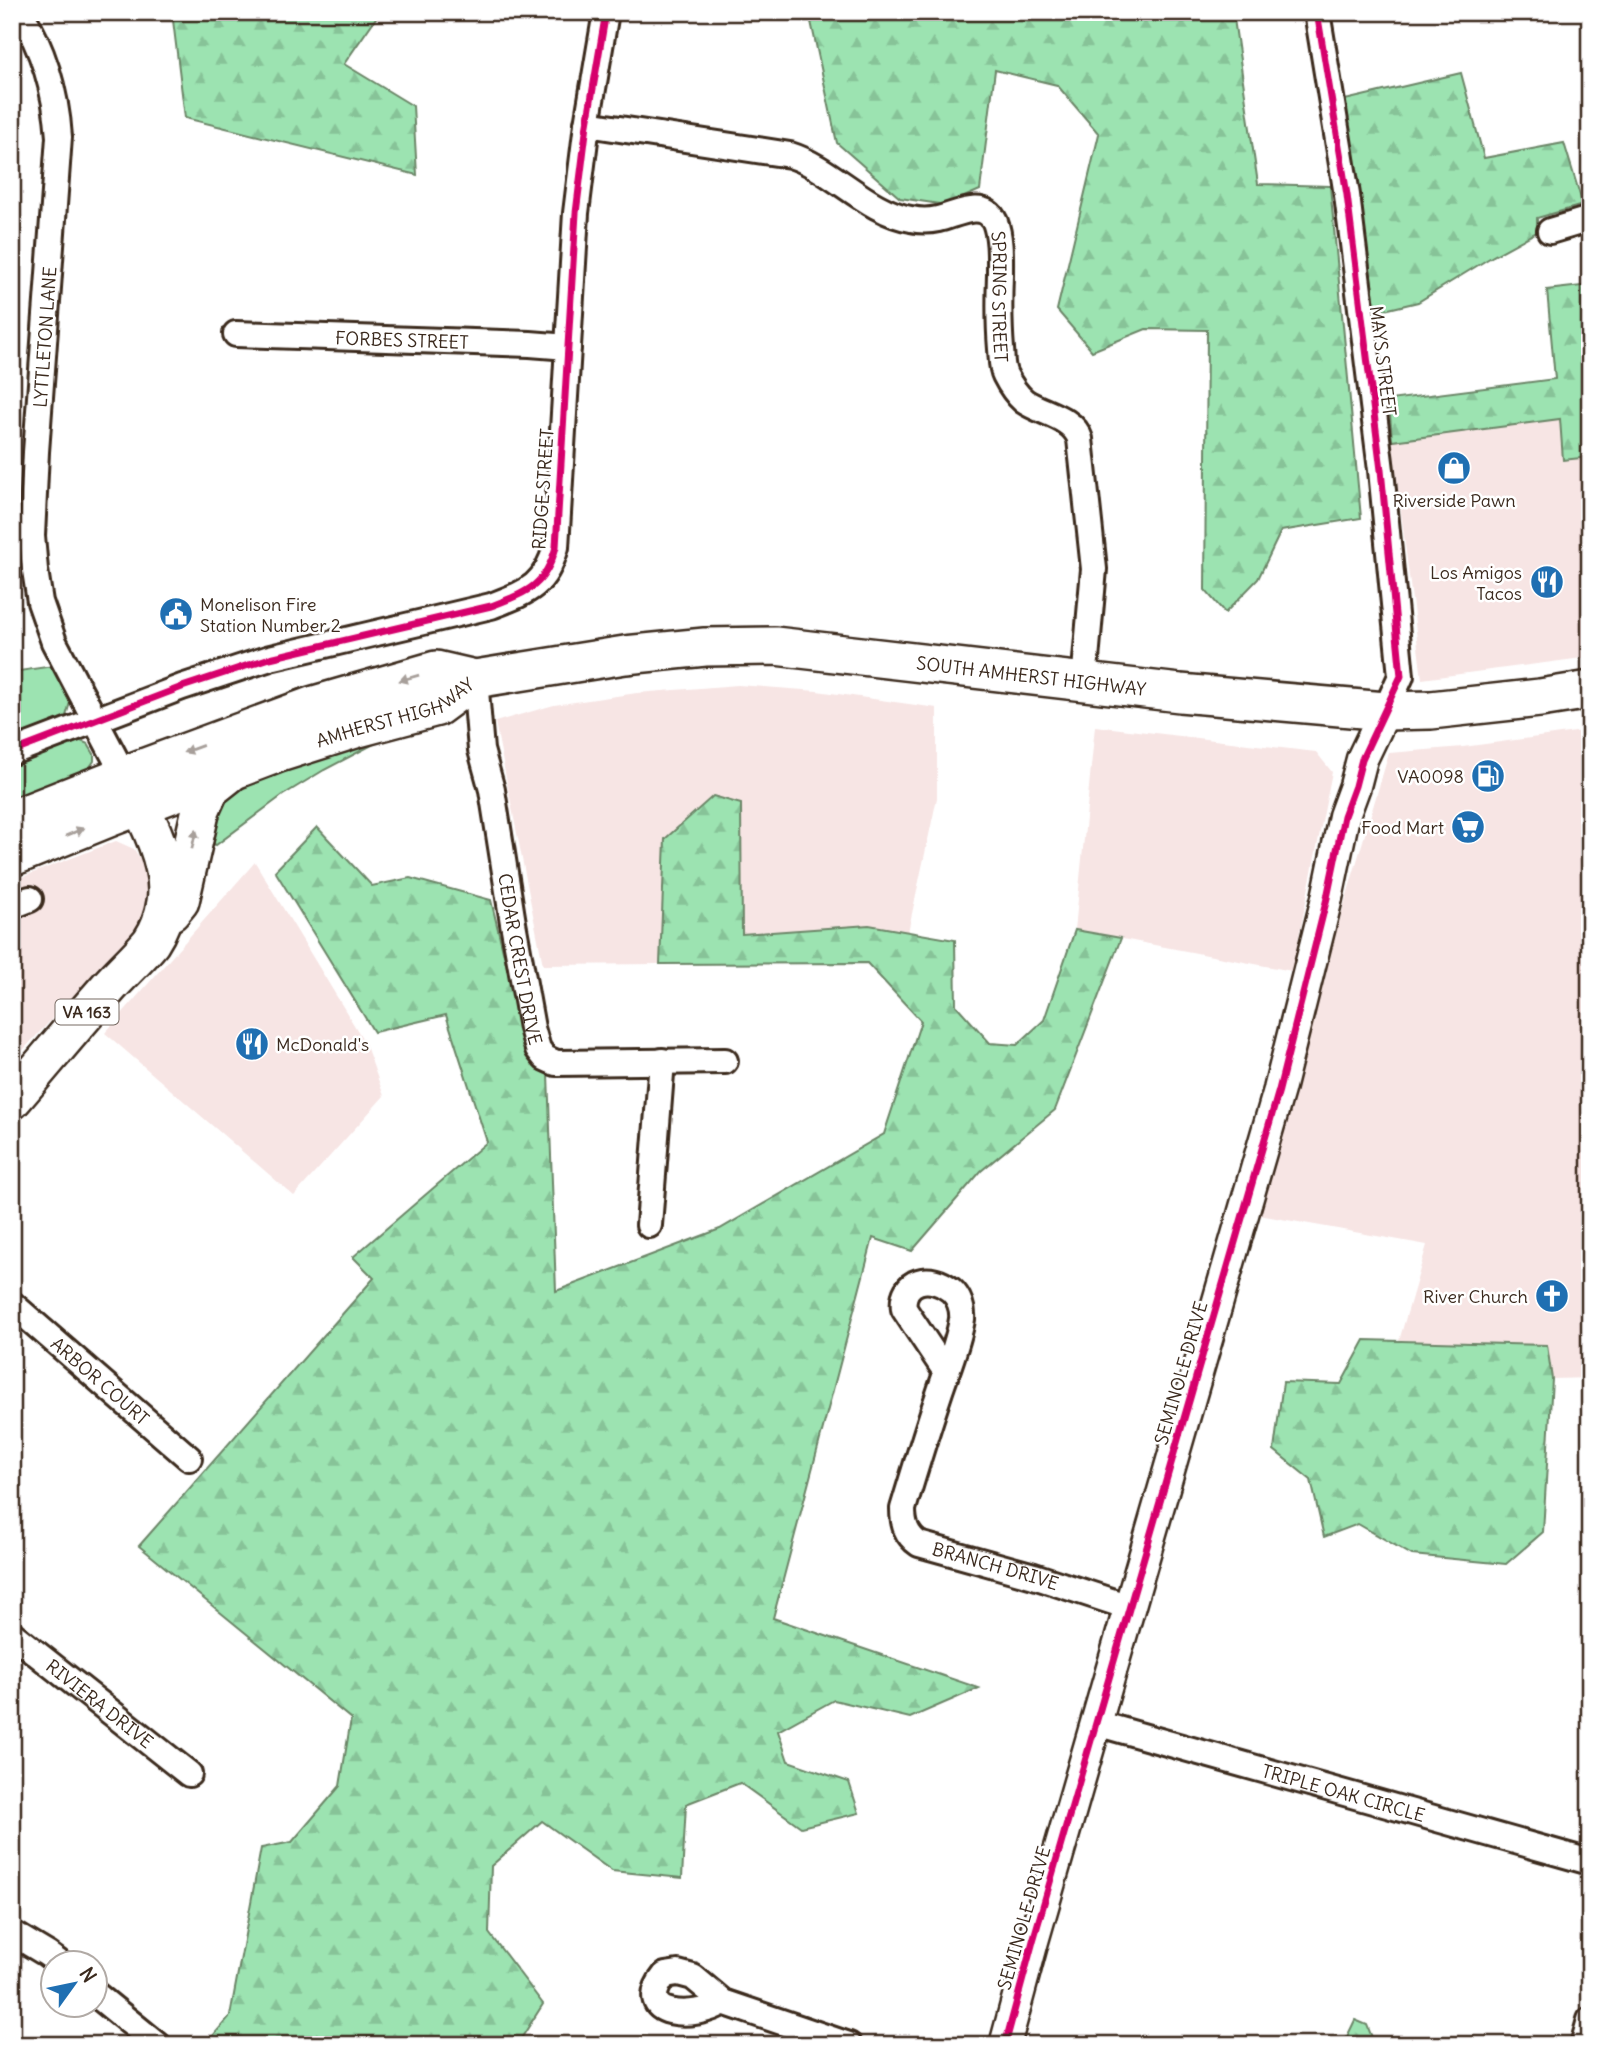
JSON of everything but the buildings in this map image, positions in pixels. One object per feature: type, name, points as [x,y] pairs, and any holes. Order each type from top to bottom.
[{"type":"main road","name":"SOUTH AMHERST HIGHWAY","points":[[475,679],[625,655],[726,646],[775,646],[1084,682],[1385,711],[1431,710],[1590,690]]},
{"type":"main road","name":"AMHERST HIGHWAY","points":[[12,819],[312,706],[436,670],[475,679]]},
{"type":"main road","name":"AMHERST HIGHWAY","points":[[12,857],[234,769],[345,732],[437,707],[475,679]]},
{"type":"main road","points":[[161,923],[180,901],[201,809],[210,789],[234,769]]},
{"type":"main road","name":"VA 163","points":[[12,1100],[93,1004],[152,941],[161,923],[167,893],[163,869],[141,807],[124,775]]},
{"type":"street","name":"LYTTLETON LANE","points":[[20,12],[43,57],[57,110],[59,138],[36,452],[33,536],[35,570],[40,602],[54,642],[124,775]]},
{"type":"street","name":"RIDGE STREET","points":[[12,752],[270,658],[491,606],[516,597],[538,584],[552,562],[556,547],[576,213],[587,124],[606,12]]},
{"type":"street","name":"MAYS STREET","points":[[1317,12],[1347,195],[1381,470],[1401,676],[1385,711]]},
{"type":"street","name":"SPRING STREET","points":[[587,124],[804,159],[891,213],[908,219],[937,219],[980,209],[989,213],[995,222],[1000,246],[999,330],[1003,370],[1011,386],[1023,400],[1070,424],[1080,439],[1094,569],[1084,682]]},
{"type":"street","points":[[1550,231],[1590,219]]},
{"type":"street","name":"FORBES STREET","points":[[236,334],[568,347]]},
{"type":"street","name":"CEDAR CREST DRIVE","points":[[475,679],[481,750],[492,790],[513,923],[538,1049],[545,1058],[556,1063],[725,1061]]},
{"type":"street","name":"SEMINOLE DRIVE","points":[[1005,2045],[1279,1090],[1327,898],[1344,816],[1362,759],[1385,711]]},
{"type":"street","points":[[649,1225],[662,1061]]},
{"type":"street","name":"ARBOR COURT","points":[[12,1304],[189,1458]]},
{"type":"street","name":"BRANCH DRIVE","points":[[946,1372],[903,1509],[907,1532],[919,1544],[1034,1576],[1129,1608]]},
{"type":"street","name":"RIVIERA DRIVE","points":[[12,1634],[189,1774]]},
{"type":"street","name":"TRIPLE OAK CIRCLE","points":[[1096,1723],[1590,1862]]},
{"type":"street","points":[[12,1933],[38,1949]]},
{"type":"street","points":[[723,2002],[849,2045]]},
{"type":"street","points":[[108,2004],[158,2045]]},
{"type":"street","points":[[1583,2045],[1590,2020]]},
{"type":"shaded area","points":[[1560,418],[1563,460],[1590,457],[1590,657],[1422,679],[1392,441]]},
{"type":"shaded area","points":[[738,685],[817,691],[937,708],[937,798],[908,932],[869,925],[742,934],[741,805],[665,839],[660,964],[543,965],[495,722],[554,705],[637,693]]},
{"type":"shaded area","points":[[1095,726],[1316,752],[1332,772],[1292,971],[1075,930]]},
{"type":"shaded area","points":[[1590,730],[1590,1378],[1552,1379],[1546,1345],[1399,1341],[1427,1245],[1259,1215],[1323,976],[1389,753],[1463,747]]},
{"type":"shaded area","points":[[116,841],[134,849],[148,871],[151,900],[133,938],[115,951],[12,1062],[12,881]]},
{"type":"shaded area","points":[[255,862],[365,1043],[384,1096],[294,1196],[105,1033]]},
{"type":"green space","points":[[172,12],[380,12],[344,64],[413,106],[417,175],[185,118]]},
{"type":"green space","points":[[809,12],[1233,12],[1258,184],[1330,186],[1361,518],[1281,531],[1258,579],[1225,613],[1205,590],[1207,330],[1146,329],[1092,351],[1057,310],[1099,134],[1057,85],[995,70],[980,190],[946,205],[900,198],[837,143]]},
{"type":"green space","points":[[1461,73],[1484,158],[1564,143],[1583,205],[1537,218],[1537,232],[1418,302],[1376,312],[1345,100]]},
{"type":"green space","points":[[1590,285],[1590,457],[1563,460],[1560,419],[1392,441],[1389,400],[1555,379],[1547,290]]},
{"type":"green space","points":[[53,666],[71,699],[66,716],[12,739],[12,672]]},
{"type":"green space","points":[[393,734],[283,795],[216,845],[209,842],[215,793]]},
{"type":"green space","points":[[75,741],[88,744],[94,754],[94,761],[85,774],[12,804],[12,766]]},
{"type":"green space","points":[[713,796],[741,804],[742,934],[869,925],[955,940],[956,1005],[990,1043],[1017,1045],[1044,1020],[1075,930],[1121,938],[1055,1110],[981,1171],[912,1251],[873,1238],[773,1618],[979,1688],[910,1718],[834,1700],[778,1731],[788,1761],[849,1782],[859,1813],[801,1827],[740,1783],[686,1804],[682,1878],[612,1871],[542,1821],[491,1866],[489,1933],[543,2004],[517,2045],[205,2045],[230,2016],[261,1848],[292,1842],[340,1786],[351,1719],[139,1546],[374,1278],[353,1257],[487,1142],[446,1015],[374,1032],[275,871],[317,827],[372,886],[410,878],[491,900],[527,1052],[548,1074],[556,1291],[720,1229],[884,1134],[921,1021],[867,963],[660,964],[665,839]]},
{"type":"green space","points":[[1365,1340],[1547,1345],[1552,1379],[1543,1532],[1506,1564],[1412,1555],[1358,1524],[1324,1537],[1311,1480],[1274,1450],[1283,1382],[1341,1384]]},
{"type":"green space","points":[[1355,2020],[1367,2025],[1375,2045],[1343,2045]]},
{"type":"cycle path","points":[[12,752],[182,687],[270,658],[491,606],[524,592],[540,580],[556,547],[576,213],[587,124],[606,12]]},
{"type":"cycle path","points":[[1005,2045],[1279,1090],[1327,898],[1344,816],[1362,759],[1401,676],[1381,470],[1347,195],[1317,12]]},
{"type":"place","name":"Riverside Pawn","points":[[1454,468]]},
{"type":"place","name":"Los Amigos Tacos","points":[[1547,582]]},
{"type":"place","name":"Monelison Fire Station Number 2","points":[[176,614]]},
{"type":"place","name":"VA0098","points":[[1488,776]]},
{"type":"place","name":"Food Mart","points":[[1468,827]]},
{"type":"place","name":"McDonald's","points":[[252,1044]]},
{"type":"place","name":"River Church","points":[[1552,1296]]}]
